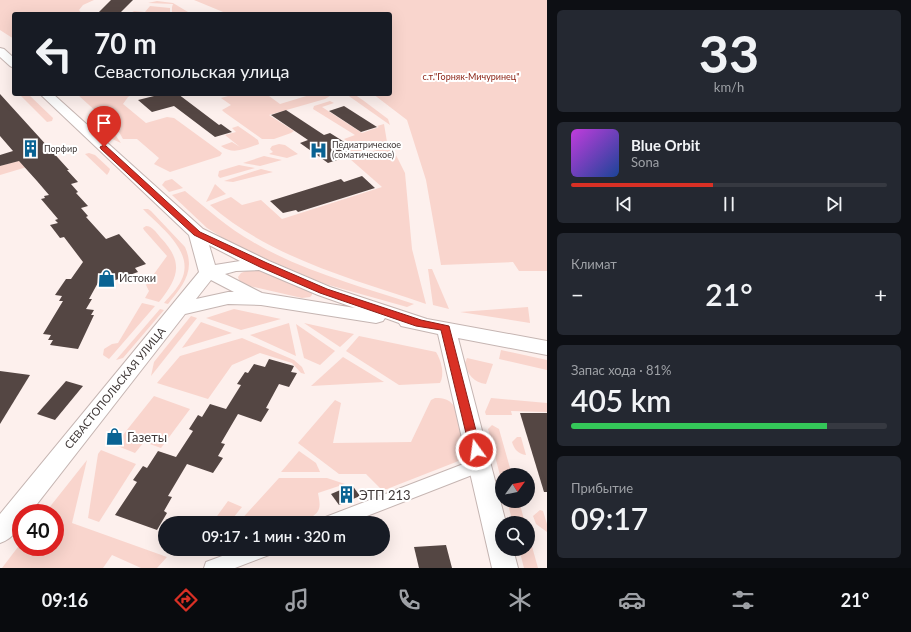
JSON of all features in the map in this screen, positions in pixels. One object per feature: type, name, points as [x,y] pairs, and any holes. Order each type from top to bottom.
[{"type":"main road","points":[[0,51],[12,62]]},
{"type":"main road","points":[[48,96],[197,233],[263,265],[324,291],[420,323]]},
{"type":"main road","points":[[197,233],[208,272],[261,299]]},
{"type":"main road","points":[[208,272],[236,266],[263,265]]},
{"type":"main road","name":"СЕВАСТОПОЛЬСКАЯ УЛИЦА","points":[[0,532],[180,309],[208,272]]},
{"type":"main road","points":[[316,308],[324,291]]},
{"type":"main road","points":[[180,309],[228,298],[261,299],[420,323],[547,348]]},
{"type":"main road","points":[[446,328],[505,568]]},
{"type":"street","points":[[347,516],[479,465]]},
{"type":"street","points":[[213,568],[244,556]]},
{"type":"green space","points":[[0,0],[94,0],[83,5],[79,10],[80,12],[12,12],[12,38],[0,30]]},
{"type":"green space","name":"с.т.\"Горняк-Мичуринец\"","points":[[194,0],[547,0],[547,271],[519,271],[513,262],[441,265],[426,180],[407,120],[376,96],[392,96],[392,12],[223,12]]},
{"type":"green space","points":[[157,1],[173,3],[188,12],[172,12],[173,4],[148,3]]},
{"type":"green space","points":[[150,6],[170,8],[170,12],[145,12]]},
{"type":"green space","points":[[21,96],[30,96],[53,118],[52,121],[47,122]]},
{"type":"green space","points":[[79,96],[130,96],[123,104],[146,123],[167,117],[174,118],[222,153],[220,156],[170,172],[154,164],[159,158],[137,139],[123,139],[119,132]]},
{"type":"green space","points":[[228,96],[269,96],[280,104],[306,96],[330,96],[325,99],[269,115],[294,131],[274,139],[262,139],[224,112],[222,110],[231,105],[221,98]]},
{"type":"green space","points":[[349,96],[357,96],[364,101],[388,119],[390,125]]},
{"type":"green space","points":[[330,101],[334,103],[322,107],[362,133],[384,124],[387,142],[354,154],[342,146],[350,143],[344,139],[355,135],[313,109],[314,106]]},
{"type":"green space","points":[[101,120],[114,133],[121,143],[112,139],[95,125]]},
{"type":"green space","points":[[238,126],[258,140],[259,144],[235,151],[221,146],[232,142],[240,147],[225,135],[236,132],[232,128]]},
{"type":"green space","points":[[279,144],[285,145],[298,154],[287,158],[269,154],[273,152],[270,149],[272,146]]},
{"type":"green space","points":[[391,145],[405,173],[412,249],[426,304],[312,265],[285,253],[234,223],[210,205],[231,197],[242,205],[261,200],[282,219],[382,187],[350,159]]},
{"type":"green space","points":[[89,153],[95,155],[110,169],[107,175],[85,154]]},
{"type":"green space","points":[[264,156],[282,160],[260,166],[243,163]]},
{"type":"green space","points":[[21,160],[27,167],[0,175],[0,166]]},
{"type":"green space","points":[[239,165],[255,168],[220,178],[218,176],[219,171]]},
{"type":"green space","points":[[261,169],[273,172],[233,182],[224,181]]},
{"type":"green space","points":[[172,179],[183,188],[169,192],[162,185],[165,181]]},
{"type":"green space","points":[[215,184],[226,194],[206,202]]},
{"type":"green space","points":[[185,191],[235,231],[271,252],[332,277],[414,304],[407,307],[325,284],[236,246],[207,228],[172,195]]},
{"type":"green space","points":[[143,209],[148,209],[151,211],[185,247],[188,256],[189,264],[186,278],[168,304],[164,303],[181,281],[184,270],[184,260],[174,241]]},
{"type":"green space","points":[[146,226],[154,230],[168,246],[176,262],[176,270],[171,285],[159,302],[145,298],[149,291],[146,285],[167,256],[144,230],[143,228]]},
{"type":"green space","points":[[428,269],[432,269],[449,309],[433,305]]},
{"type":"green space","points":[[253,270],[261,271],[304,288],[312,293],[312,295],[310,297],[302,298],[245,285],[239,280],[238,277],[241,273]]},
{"type":"green space","points":[[142,303],[155,306],[109,359],[103,355],[104,349],[112,344],[118,343]]},
{"type":"green space","points":[[528,307],[530,323],[460,312]]},
{"type":"green space","points":[[160,309],[164,310],[123,358],[116,360]]},
{"type":"green space","points":[[234,309],[281,319],[241,330],[206,318]]},
{"type":"green space","points":[[191,316],[197,318],[151,376],[154,362]]},
{"type":"green space","points":[[201,322],[232,333],[182,348]]},
{"type":"green space","points":[[289,323],[296,356],[250,335]]},
{"type":"green space","points":[[304,323],[354,334],[340,347]]},
{"type":"green space","points":[[296,324],[335,351],[320,365],[304,358]]},
{"type":"green space","points":[[359,336],[436,352],[442,367],[440,383],[399,385],[346,351]]},
{"type":"green space","points":[[242,338],[294,360],[302,367],[305,374],[301,373],[292,363],[260,353],[232,365],[208,399],[157,383],[180,356]]},
{"type":"green space","points":[[501,350],[547,360],[547,370],[499,359]]},
{"type":"green space","points":[[343,357],[384,382],[311,386]]},
{"type":"green space","points":[[467,358],[493,364],[486,384],[478,382],[469,374],[465,363]]},
{"type":"green space","points":[[154,396],[190,409],[161,448],[144,442],[135,453],[115,445]]},
{"type":"green space","points":[[435,398],[446,399],[454,406],[465,453],[462,459],[387,489],[381,489],[366,474],[339,474],[298,443],[335,400],[341,403],[333,443],[411,442],[431,400]]},
{"type":"green space","points":[[491,398],[547,403],[547,412],[511,411],[512,415],[486,415],[485,412]]},
{"type":"green space","points":[[492,425],[499,429],[510,468],[498,468],[488,429]]},
{"type":"green space","points":[[517,437],[521,437],[526,455],[517,451],[514,447],[512,442]]},
{"type":"green space","points":[[101,450],[136,464],[99,522],[88,518],[98,454]]},
{"type":"green space","points":[[299,451],[316,463],[320,472],[281,472]]},
{"type":"green space","points":[[87,460],[72,523],[158,554],[158,556],[167,557],[157,568],[141,568],[112,555],[103,568],[2,568],[12,555],[64,556],[64,504],[52,504]]},
{"type":"green space","points":[[279,478],[327,478],[345,484],[318,493],[320,505],[319,509],[312,516],[244,516]]},
{"type":"green space","points":[[228,501],[242,507],[235,516],[217,516]]},
{"type":"green space","points":[[509,508],[521,508],[523,516],[511,516]]},
{"type":"green space","points":[[540,510],[543,511],[547,524],[547,532],[536,524],[535,516],[533,516]]},
{"type":"green space","points":[[521,556],[535,556],[538,568],[524,568]]},
{"type":"building","points":[[111,0],[133,0],[121,12],[99,12]]},
{"type":"building","points":[[0,94],[69,170],[67,170],[78,182],[71,184],[78,192],[76,193],[88,206],[81,208],[88,216],[86,217],[106,239],[119,234],[146,264],[135,268],[138,272],[113,281],[105,270],[89,299],[92,299],[86,309],[94,310],[91,315],[94,315],[78,349],[50,345],[53,340],[48,340],[51,335],[43,334],[63,301],[59,301],[62,296],[55,295],[66,279],[71,279],[83,262],[64,237],[60,238],[50,225],[58,223],[55,220],[58,219],[41,199],[45,198],[44,196],[49,195],[37,181],[19,161],[0,166],[0,155],[13,151],[0,136]]},
{"type":"building","points":[[154,96],[181,96],[219,125],[221,124],[232,132],[215,137],[174,106],[152,112],[138,100]]},
{"type":"building","points":[[344,106],[377,127],[361,132],[329,111]]},
{"type":"building","points":[[286,110],[324,135],[330,133],[346,143],[338,146],[352,155],[328,163],[300,143],[308,140],[271,115]]},
{"type":"building","points":[[362,176],[375,188],[298,212],[296,210],[283,213],[270,201],[341,179],[344,182]]},
{"type":"building","points":[[269,359],[294,366],[291,372],[297,373],[289,387],[279,384],[266,408],[269,409],[261,422],[238,414],[221,443],[225,444],[218,456],[223,458],[213,473],[187,464],[168,496],[172,497],[164,511],[167,513],[165,516],[158,516],[157,530],[115,515],[137,482],[133,480],[143,466],[147,468],[158,451],[176,457],[193,431],[189,429],[198,415],[202,417],[210,404],[226,409],[241,385],[237,384],[245,372],[248,373],[254,364],[265,367]]},
{"type":"building","points":[[0,371],[30,375],[0,424]]},
{"type":"building","points":[[66,381],[83,386],[55,420],[37,414]]},
{"type":"building","points":[[520,413],[547,413],[547,492],[544,492]]},
{"type":"building","name":"ЭТП 213","points":[[352,485],[360,496],[339,505],[331,494]]},
{"type":"building","points":[[446,545],[452,568],[419,568],[414,547]]},
{"type":"place","name":"Порфир","points":[[31,149]]},
{"type":"place","name":"Педиатрическое (соматическое)","points":[[319,150]]},
{"type":"place","name":"Истоки","points":[[106,278]]},
{"type":"place","name":"Газеты","points":[[114,437]]},
{"type":"place","name":"ЭТП 213","points":[[346,495]]},
{"type":"route","points":[[104,147],[197,233],[263,265],[324,291],[420,323],[446,328],[476,450]]}]
